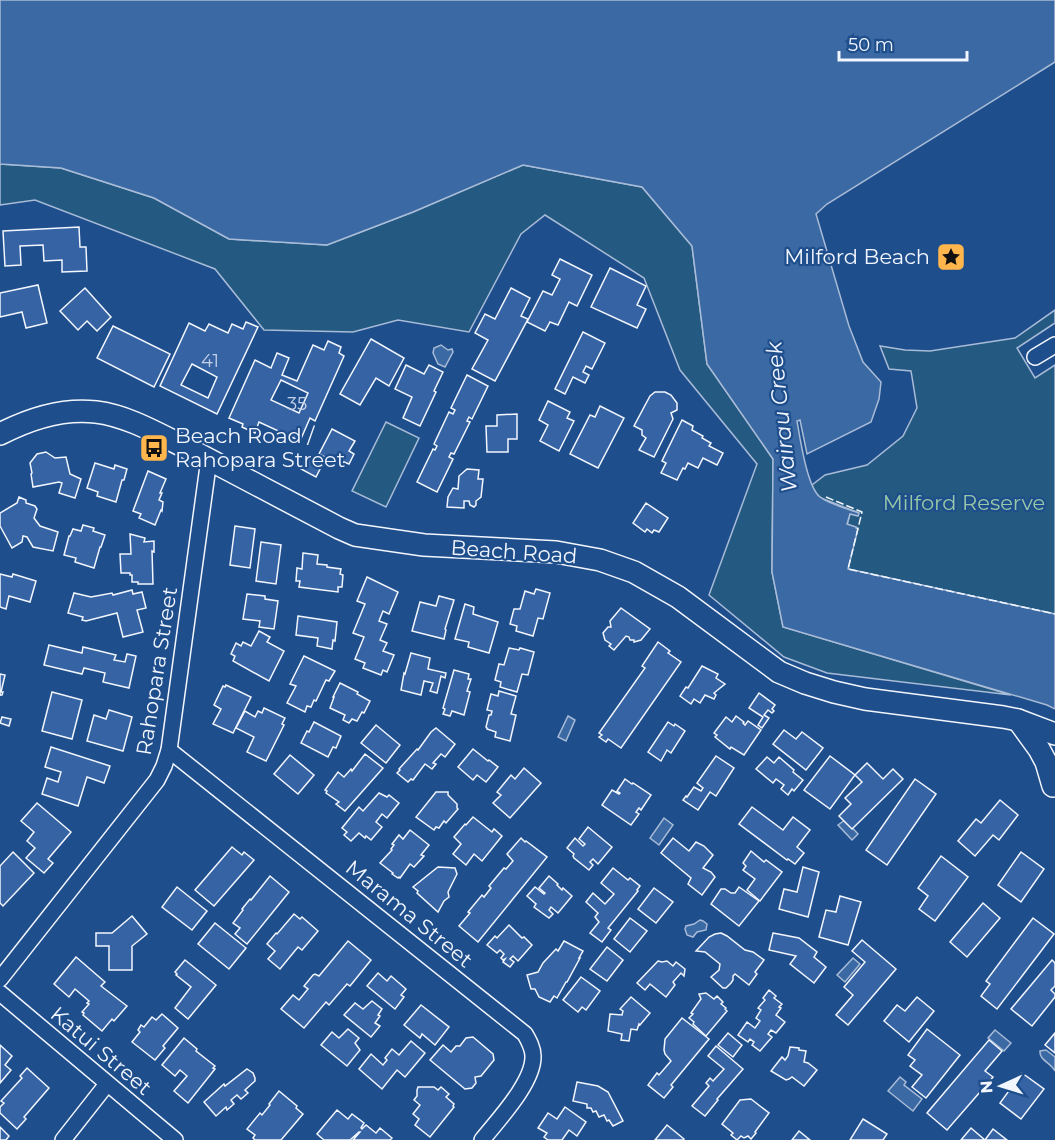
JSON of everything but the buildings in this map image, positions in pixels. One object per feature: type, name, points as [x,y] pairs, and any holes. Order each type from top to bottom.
[{"type":"main road","name":"Beach Road","points":[[0,434],[48,415],[81,411],[114,416],[150,430],[209,459],[355,535],[424,545],[556,552],[600,560],[634,572],[678,597],[779,672],[806,683],[865,699],[1018,720],[1055,734]]},
{"type":"main road","points":[[1018,720],[1046,762],[1054,787]]},
{"type":"street","points":[[1035,357],[1055,345]]},
{"type":"street","name":"Rahopara Street","points":[[0,980],[157,780],[164,766],[169,750],[209,459]]},
{"type":"street","name":"Marama Street","points":[[169,750],[525,1034],[534,1058],[532,1067],[519,1093],[482,1140]]},
{"type":"street","name":"Katui Street","points":[[0,993],[175,1140]]},
{"type":"street","points":[[63,1140],[107,1084]]},
{"type":"green space","points":[[0,164],[61,168],[154,198],[229,239],[327,245],[413,212],[523,165],[642,187],[692,246],[707,364],[773,459],[772,572],[783,627],[1011,695],[827,673],[784,657],[709,595],[757,464],[680,370],[644,278],[545,215],[521,234],[469,332],[398,320],[353,332],[264,330],[215,269],[35,200],[0,205]]},
{"type":"green space","name":"Milford Reserve","points":[[1055,310],[1055,323],[1017,348],[1035,378],[1055,365],[1055,614],[848,569],[857,529],[847,525],[850,514],[859,513],[821,498],[815,493],[812,485],[825,475],[867,465],[903,436],[917,408],[911,371],[889,369],[880,346],[930,351],[1015,338]]},
{"type":"green space","points":[[386,422],[419,438],[386,507],[352,491]]},
{"type":"water","name":"Wairau Creek","points":[[0,0],[1055,0],[1055,62],[827,204],[816,214],[849,326],[863,362],[881,382],[879,399],[871,422],[807,454],[800,420],[797,421],[805,462],[815,492],[828,502],[859,513],[858,516],[850,514],[847,524],[858,529],[848,569],[1055,614],[1055,709],[783,627],[772,572],[773,459],[707,364],[692,246],[642,187],[523,165],[413,212],[327,245],[229,239],[154,198],[61,168],[0,164]]},
{"type":"water","points":[[441,345],[448,350],[452,349],[453,352],[445,367],[438,364],[433,353],[434,348]]},
{"type":"water","points":[[568,716],[575,720],[566,741],[558,737]]},
{"type":"water","points":[[664,818],[673,825],[659,845],[650,838]]},
{"type":"water","points":[[845,820],[858,834],[852,840],[838,825]]},
{"type":"water","points":[[700,920],[707,924],[706,930],[697,932],[693,937],[687,935],[686,926]]},
{"type":"water","points":[[853,958],[860,964],[845,982],[837,975]]},
{"type":"water","points":[[995,1030],[1011,1043],[1004,1051],[988,1038]]},
{"type":"water","points":[[1046,1050],[1055,1057],[1055,1071],[1040,1054],[1040,1051]]},
{"type":"water","points":[[900,1077],[906,1082],[904,1085],[922,1099],[913,1111],[888,1091]]},
{"type":"fence","points":[[826,497],[862,512],[848,569],[1055,614]]},
{"type":"place","name":"Milford Beach","points":[[951,257]]},
{"type":"place","name":"Beach Road / Rahopara Street","points":[[154,448]]}]
